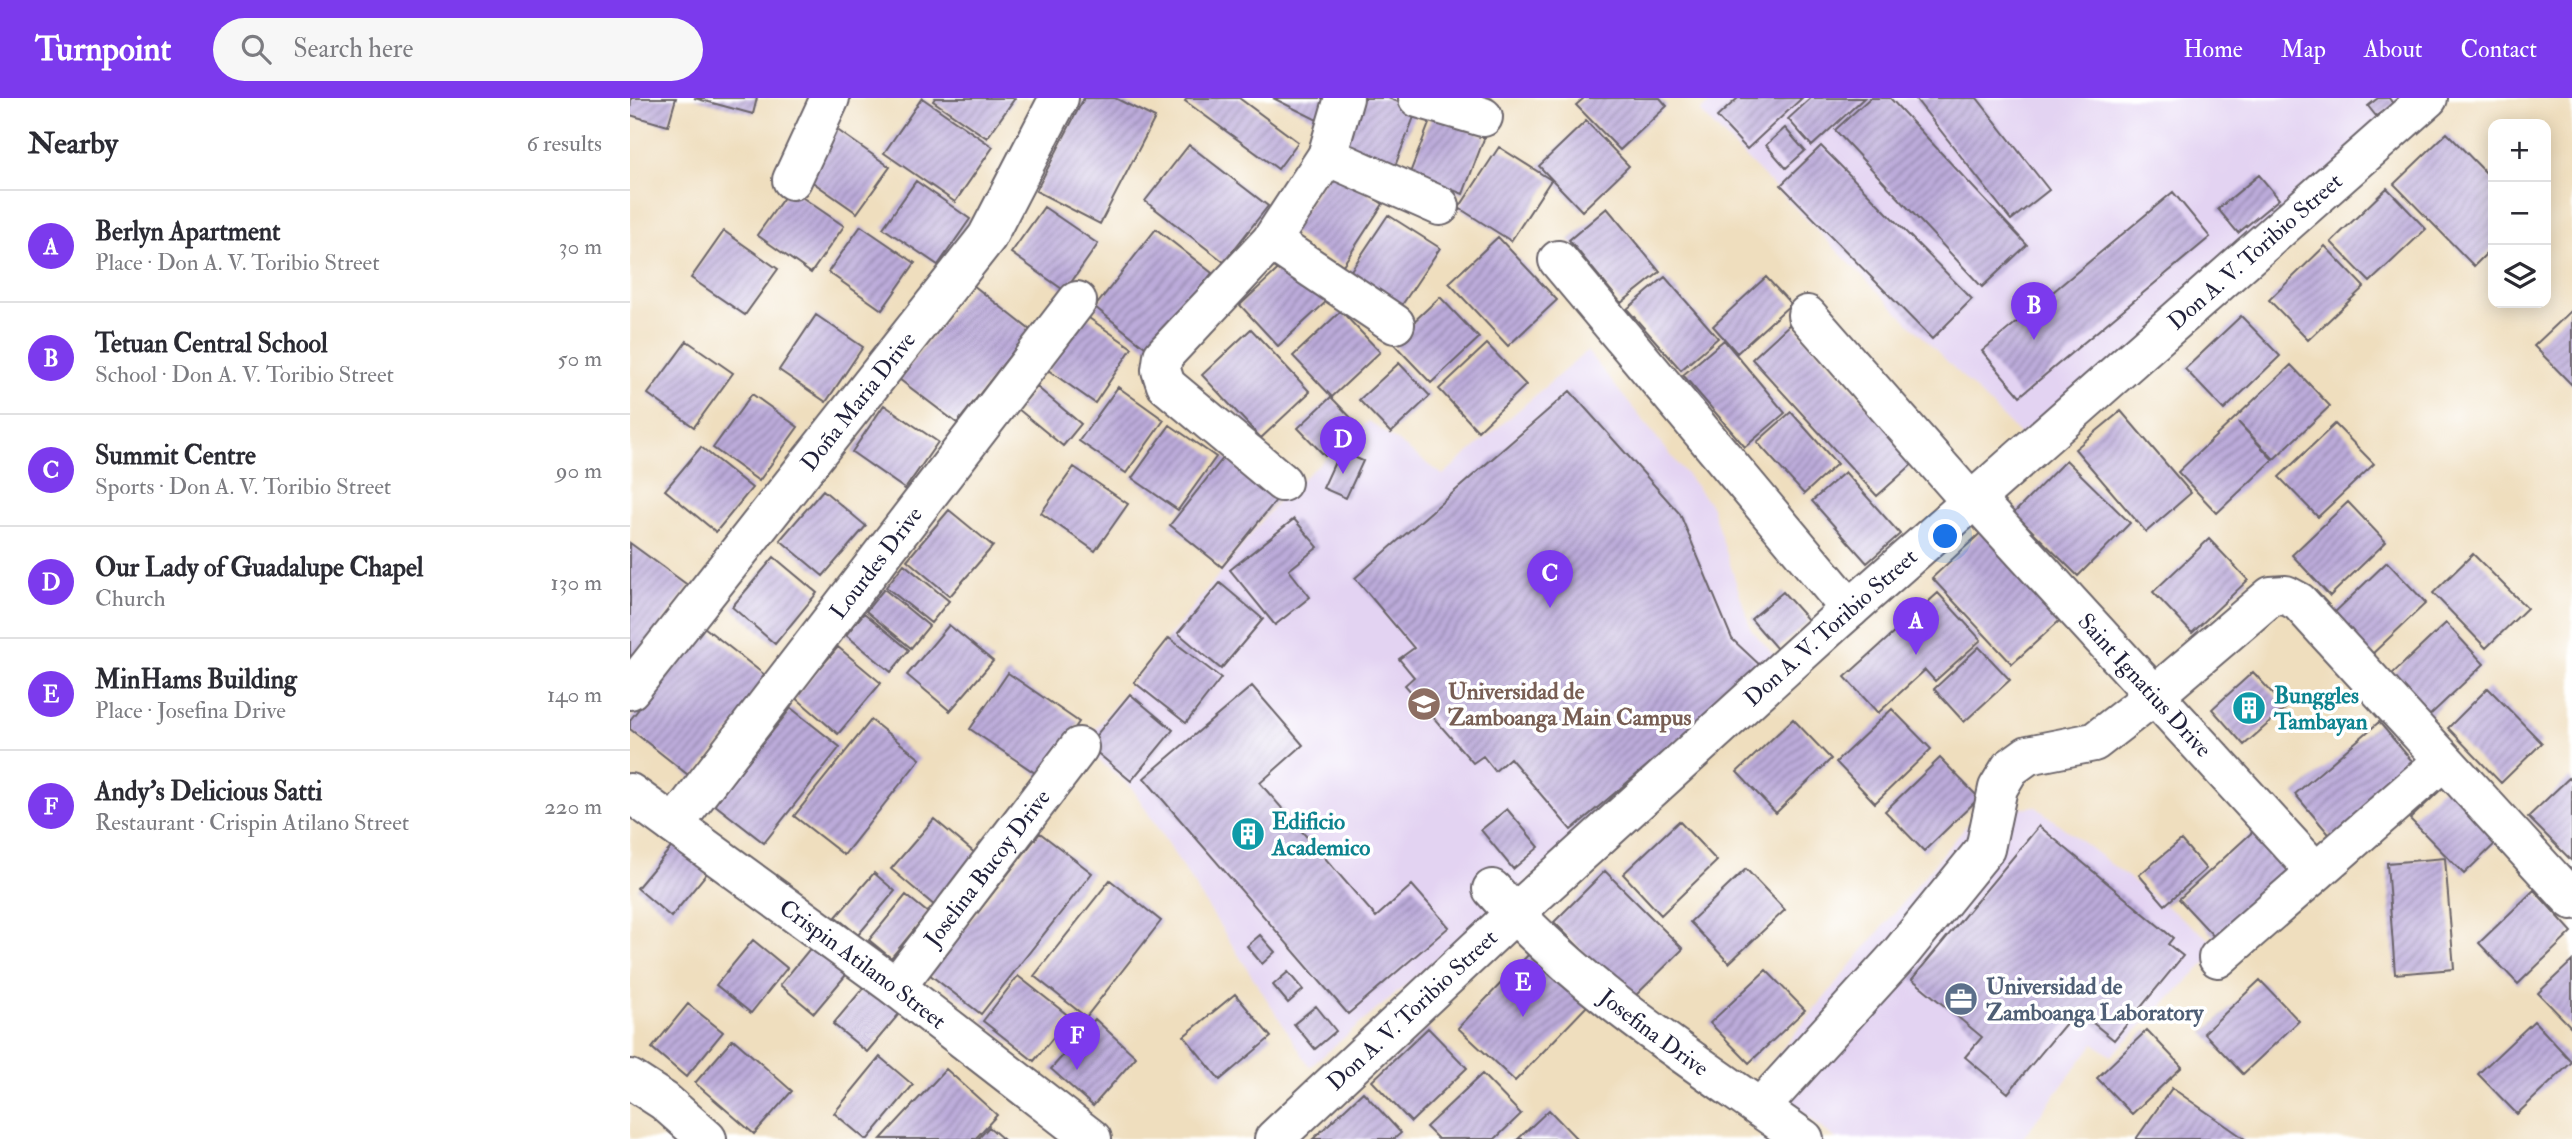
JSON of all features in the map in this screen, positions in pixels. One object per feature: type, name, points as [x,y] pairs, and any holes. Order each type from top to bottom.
[{"type":"street","points":[[792,180],[830,98]]},
{"type":"street","points":[[1282,482],[1166,385],[1161,370],[1163,356],[1271,241],[1327,156],[1344,98]]},
{"type":"street","points":[[1418,98],[1483,117]]},
{"type":"street","name":"Don A. V. Toribio Street","points":[[1274,1139],[1503,901],[1850,609],[2428,98]]},
{"type":"street","name":"Doña Maria Drive","points":[[630,690],[987,237],[1055,100]]},
{"type":"street","points":[[1327,156],[1440,206]]},
{"type":"street","points":[[1271,241],[1395,324]]},
{"type":"street","points":[[1558,260],[1850,609]]},
{"type":"street","name":"Lourdes Drive","points":[[674,825],[1077,301]]},
{"type":"street","name":"Saint Ignatius Drive","points":[[1807,315],[1973,500],[2156,694],[2316,872]]},
{"type":"street","points":[[1760,1108],[1899,955],[1985,849],[1998,788],[2010,768],[2028,755],[2094,742],[2156,694],[2271,596],[2286,595],[2299,602],[2572,900]]},
{"type":"street","name":"Joselina Bucoy Drive","points":[[896,987],[1079,747]]},
{"type":"street","points":[[2218,958],[2444,761]]},
{"type":"street","name":"Crispin Atilano Street","points":[[630,793],[896,987],[1092,1139]]},
{"type":"street","name":"Josefina Drive","points":[[1503,901],[1550,951],[1619,1008],[1804,1139]]},
{"type":"street","points":[[630,1079],[664,1101],[707,1139]]},
{"type":"shaded area","points":[[1714,98],[2427,98],[2026,441],[1700,112]]},
{"type":"shaded area","name":"Universidad de Zamboanga Main Campus","points":[[1587,351],[1711,505],[1751,629],[1781,663],[1310,1067],[1132,788],[1082,746],[1281,497],[1369,421],[1443,475]]},
{"type":"shaded area","points":[[2035,806],[2221,948],[2111,1056],[2094,1043],[2022,1139],[1836,1139],[1759,1077],[1974,816]]},
{"type":"building","points":[[631,98],[676,98],[668,126],[630,115]]},
{"type":"building","points":[[694,98],[757,98],[753,114]]},
{"type":"building","points":[[922,98],[993,147],[955,202],[884,153]]},
{"type":"building","points":[[935,98],[1015,98],[987,138],[933,101]]},
{"type":"building","points":[[1084,98],[1115,98],[1155,118],[1100,224],[1036,191]]},
{"type":"building","points":[[1187,98],[1239,98],[1298,142],[1278,169],[1185,101]]},
{"type":"building","points":[[1273,98],[1333,98],[1321,122]]},
{"type":"building","points":[[1360,98],[1388,98],[1417,109],[1395,166],[1342,146]]},
{"type":"building","points":[[1584,98],[1660,98],[1667,106],[1620,150],[1576,105]]},
{"type":"building","points":[[1738,98],[1802,98],[1747,149],[1717,117]]},
{"type":"building","points":[[1811,98],[1864,98],[1812,146],[1788,119]]},
{"type":"building","points":[[1870,98],[1890,98],[2027,245],[1982,287],[1835,130]]},
{"type":"building","points":[[1915,98],[1977,98],[2049,190],[2011,220]]},
{"type":"building","points":[[2378,98],[2389,98],[2393,104],[2376,116],[2368,106]]},
{"type":"building","points":[[1432,116],[1485,136],[1463,194],[1410,173]]},
{"type":"building","points":[[1586,121],[1629,166],[1582,211],[1539,166]]},
{"type":"building","points":[[1785,128],[1805,151],[1786,168],[1766,145]]},
{"type":"building","points":[[836,129],[890,167],[857,213],[804,176]]},
{"type":"building","points":[[2447,133],[2488,175],[2488,252],[2474,266],[2394,184]]},
{"type":"building","points":[[1189,145],[1268,206],[1224,262],[1145,201]]},
{"type":"building","points":[[1821,146],[1972,299],[1932,339],[1781,185]]},
{"type":"building","points":[[1499,147],[1551,180],[1511,241],[1459,208]]},
{"type":"building","points":[[1331,170],[1383,204],[1343,265],[1291,231]]},
{"type":"building","points":[[2259,175],[2279,199],[2238,233],[2218,209]]},
{"type":"building","points":[[916,181],[970,219],[938,265],[883,228]]},
{"type":"building","points":[[2387,188],[2426,229],[2370,282],[2331,242]]},
{"type":"building","points":[[790,189],[844,226],[811,273],[757,235]]},
{"type":"building","points":[[2173,192],[2210,237],[2020,396],[1982,351]]},
{"type":"building","points":[[1044,207],[1098,244],[1065,291],[1011,253]]},
{"type":"building","points":[[1607,208],[1660,272],[1621,303],[1569,240]]},
{"type":"building","points":[[1388,215],[1440,248],[1400,308],[1348,275]]},
{"type":"building","points":[[861,226],[915,263],[882,310],[828,272]]},
{"type":"building","points":[[1156,229],[1212,273],[1150,351],[1095,307]]},
{"type":"building","points":[[724,231],[778,269],[745,315],[691,278]]},
{"type":"building","points":[[1498,237],[1557,300],[1508,346],[1449,283]]},
{"type":"building","points":[[2325,246],[2364,287],[2308,340],[2269,300]]},
{"type":"building","points":[[1288,260],[1327,301],[1278,346],[1240,305]]},
{"type":"building","points":[[1665,277],[1718,338],[1681,370],[1627,309]]},
{"type":"building","points":[[1766,277],[1791,304],[1737,353],[1713,326]]},
{"type":"building","points":[[973,285],[1030,330],[957,423],[899,379]]},
{"type":"building","points":[[1440,297],[1479,338],[1431,383],[1392,342]]},
{"type":"building","points":[[2572,310],[2572,385],[2534,346]]},
{"type":"building","points":[[1341,311],[1380,352],[1332,397],[1293,356]]},
{"type":"building","points":[[816,315],[863,347],[826,402],[779,370]]},
{"type":"building","points":[[1086,316],[1132,348],[1095,403],[1048,370]]},
{"type":"building","points":[[2241,316],[2280,356],[2224,410],[2185,369]]},
{"type":"building","points":[[1791,323],[1917,460],[1877,496],[1752,359]]},
{"type":"building","points":[[1251,329],[1310,392],[1261,438],[1202,375]]},
{"type":"building","points":[[1724,340],[1785,413],[1745,447],[1683,375]]},
{"type":"building","points":[[687,341],[733,373],[694,427],[648,394]]},
{"type":"building","points":[[1487,344],[1526,385],[1478,431],[1439,389]]},
{"type":"building","points":[[1399,363],[1430,396],[1391,433],[1359,400]]},
{"type":"building","points":[[2291,365],[2330,406],[2274,459],[2238,422],[2273,460],[2217,513],[2178,472]]},
{"type":"building","points":[[1037,387],[1081,424],[1063,446],[1018,409]]},
{"type":"building","points":[[1118,387],[1164,420],[1126,473],[1079,441]]},
{"type":"building","points":[[1570,391],[1680,514],[1732,639],[1763,668],[1571,830],[1510,758],[1495,771],[1483,756],[1473,763],[1405,685],[1414,677],[1399,659],[1414,648],[1355,578]]},
{"type":"building","points":[[752,394],[798,427],[759,481],[713,448]]},
{"type":"building","points":[[1331,397],[1358,425],[1325,456],[1298,428]]},
{"type":"building","points":[[884,405],[938,442],[905,489],[852,452]]},
{"type":"building","points":[[2121,411],[2191,493],[2146,532],[2075,449]]},
{"type":"building","points":[[1791,412],[1837,464],[1804,494],[1757,442]]},
{"type":"building","points":[[2335,424],[2374,464],[2318,517],[2279,477]]},
{"type":"building","points":[[1170,425],[1216,457],[1178,510],[1132,478]]},
{"type":"building","points":[[701,447],[752,488],[716,532],[665,490]]},
{"type":"building","points":[[1340,451],[1363,461],[1346,498],[1323,488]]},
{"type":"building","points":[[1224,457],[1277,499],[1222,567],[1170,525]]},
{"type":"building","points":[[2066,460],[2130,523],[2078,576],[2014,513]]},
{"type":"building","points":[[1074,467],[1128,504],[1095,551],[1041,513]]},
{"type":"building","points":[[1845,472],[1900,534],[1867,563],[1812,501]]},
{"type":"building","points":[[823,490],[866,526],[823,576],[780,540]]},
{"type":"building","points":[[2348,502],[2386,542],[2330,596],[2292,555]]},
{"type":"building","points":[[949,510],[993,546],[950,596],[907,560]]},
{"type":"building","points":[[1294,519],[1318,547],[1289,570],[1310,597],[1275,625],[1230,570]]},
{"type":"building","points":[[1988,526],[2068,613],[2012,664],[1932,578]]},
{"type":"building","points":[[2209,539],[2248,580],[2192,633],[2153,592]]},
{"type":"building","points":[[630,543],[689,586],[630,665]]},
{"type":"building","points":[[2473,554],[2527,608],[2486,648],[2433,593]]},
{"type":"building","points":[[774,557],[817,593],[775,644],[732,607]]},
{"type":"building","points":[[2387,562],[2426,603],[2370,656],[2332,615]]},
{"type":"building","points":[[904,564],[949,601],[931,623],[886,587]]},
{"type":"building","points":[[1220,583],[1263,619],[1221,669],[1178,633]]},
{"type":"building","points":[[884,589],[929,626],[911,648],[866,611]]},
{"type":"building","points":[[1783,592],[1809,621],[1777,649],[1751,619]]},
{"type":"building","points":[[1938,593],[1981,640],[1935,681],[1925,670],[1878,713],[1845,677]]},
{"type":"building","points":[[864,613],[909,650],[891,672],[846,635]]},
{"type":"building","points":[[2446,623],[2484,664],[2428,717],[2390,676]]},
{"type":"building","points":[[949,625],[993,661],[950,711],[907,675]]},
{"type":"building","points":[[704,627],[771,680],[692,778],[630,729],[630,720]]},
{"type":"building","points":[[1169,638],[1221,678],[1186,723],[1134,682]]},
{"type":"building","points":[[838,647],[881,683],[838,734],[795,697]]},
{"type":"building","points":[[1979,647],[2010,680],[1964,722],[1934,689]]},
{"type":"building","name":"Bunggles Tambayan","points":[[2253,672],[2286,708],[2244,745],[2212,709]]},
{"type":"building","points":[[1008,673],[1079,722],[1041,777],[970,729]]},
{"type":"building","name":"Edificio Academico","points":[[1252,686],[1303,745],[1260,783],[1376,917],[1412,885],[1449,927],[1348,1014],[1144,778]]},
{"type":"building","points":[[2488,688],[2542,743],[2501,783],[2448,728]]},
{"type":"building","points":[[1130,694],[1173,730],[1131,781],[1088,745]]},
{"type":"building","points":[[791,708],[840,747],[764,843],[714,804]]},
{"type":"building","points":[[1892,709],[1931,749],[1875,803],[1836,762]]},
{"type":"building","points":[[1793,719],[1831,759],[1776,813],[1737,772]]},
{"type":"building","points":[[871,720],[920,759],[844,855],[794,816]]},
{"type":"building","points":[[2379,722],[2417,767],[2333,839],[2295,794]]},
{"type":"building","points":[[1940,758],[1979,798],[1924,851],[1885,811]]},
{"type":"building","points":[[2569,778],[2572,781],[2572,861],[2528,817]]},
{"type":"building","points":[[2451,780],[2504,835],[2464,874],[2410,819]]},
{"type":"building","points":[[1507,809],[1539,847],[1513,869],[1481,830]]},
{"type":"building","points":[[934,819],[977,855],[935,906],[891,869]]},
{"type":"building","points":[[1679,821],[1717,861],[1661,915],[1623,874]]},
{"type":"building","points":[[2039,826],[2173,938],[2168,944],[2183,956],[2114,1040],[2077,1010],[2008,1093],[1965,1057],[1982,1037],[1912,979]]},
{"type":"building","points":[[2258,827],[2297,871],[2219,942],[2179,899]]},
{"type":"building","points":[[1040,833],[1092,873],[981,1014],[929,974]]},
{"type":"building","points":[[2181,840],[2206,869],[2165,905],[2139,875]]},
{"type":"building","points":[[674,844],[708,872],[671,917],[637,888]]},
{"type":"building","points":[[2445,858],[2454,969],[2395,974],[2387,863]]},
{"type":"building","points":[[1746,869],[1785,910],[1729,963],[1690,922]]},
{"type":"building","points":[[1605,871],[1683,949],[1631,1000],[1554,922]]},
{"type":"building","points":[[874,873],[895,891],[858,935],[836,917]]},
{"type":"building","points":[[1110,880],[1161,921],[1086,1017],[1034,976]]},
{"type":"building","points":[[2534,890],[2572,932],[2518,984],[2479,943]]},
{"type":"building","points":[[906,895],[928,913],[891,958],[869,940]]},
{"type":"building","points":[[1260,935],[1275,952],[1262,964],[1247,946]]},
{"type":"building","points":[[753,940],[787,968],[751,1013],[716,985]]},
{"type":"building","points":[[817,940],[851,969],[814,1013],[780,985]]},
{"type":"building","points":[[1531,952],[1587,1006],[1515,1081],[1458,1028]]},
{"type":"building","points":[[2572,961],[2572,1028],[2538,993]]},
{"type":"building","points":[[1766,970],[1805,1010],[1749,1063],[1710,1023]]},
{"type":"building","points":[[1288,972],[1303,990],[1288,1003],[1273,985]]},
{"type":"building","points":[[1018,976],[1070,1017],[1034,1061],[983,1021]]},
{"type":"building","points":[[870,980],[904,1008],[867,1052],[833,1024]]},
{"type":"building","points":[[2260,980],[2299,1021],[2243,1074],[2204,1033]]},
{"type":"building","points":[[1235,994],[1271,1037],[1220,1080],[1184,1036]]},
{"type":"building","points":[[688,1004],[723,1032],[686,1077],[652,1048]]},
{"type":"building","points":[[1316,1006],[1336,1031],[1315,1049],[1294,1024]]},
{"type":"building","points":[[1095,1019],[1136,1057],[1093,1106],[1051,1069]]},
{"type":"building","points":[[2534,1021],[2572,1062],[2517,1114],[2478,1074]]},
{"type":"building","points":[[1428,1028],[1467,1068],[1411,1122],[1372,1081]]},
{"type":"building","points":[[2147,1030],[2182,1067],[2132,1114],[2097,1078]]},
{"type":"building","points":[[733,1039],[792,1091],[754,1134],[695,1083]]},
{"type":"building","points":[[880,1057],[913,1085],[868,1139],[865,1139],[834,1113]]},
{"type":"building","points":[[946,1069],[997,1115],[975,1139],[881,1139]]},
{"type":"building","points":[[1482,1074],[1521,1114],[1495,1139],[1438,1139],[1426,1127]]},
{"type":"building","points":[[2172,1088],[2245,1139],[2136,1139]]},
{"type":"building","points":[[1363,1092],[1401,1133],[1394,1139],[1313,1139]]},
{"type":"building","points":[[1549,1110],[1577,1139],[1518,1139]]},
{"type":"building","points":[[989,1127],[1003,1139],[978,1139]]},
{"type":"place","name":"Tetuan Central School","points":[[2034,340]]},
{"type":"place","name":"Our Lady of Guadalupe Chapel","points":[[1343,474]]},
{"type":"place","name":"Summit Centre","points":[[1550,608]]},
{"type":"place","name":"Berlyn Apartment","points":[[1916,655]]},
{"type":"place","name":"Universidad de Zamboanga Main Campus","points":[[1424,704]]},
{"type":"place","name":"Bunggles Tambayan","points":[[2249,708]]},
{"type":"place","name":"Edificio Academico","points":[[1248,834]]},
{"type":"place","name":"Universidad de Zamboanga Laboratory","points":[[1961,999]]},
{"type":"place","name":"MinHams Building","points":[[1523,1017]]},
{"type":"place","name":"Andy’s Delicious Satti","points":[[1077,1070]]}]
